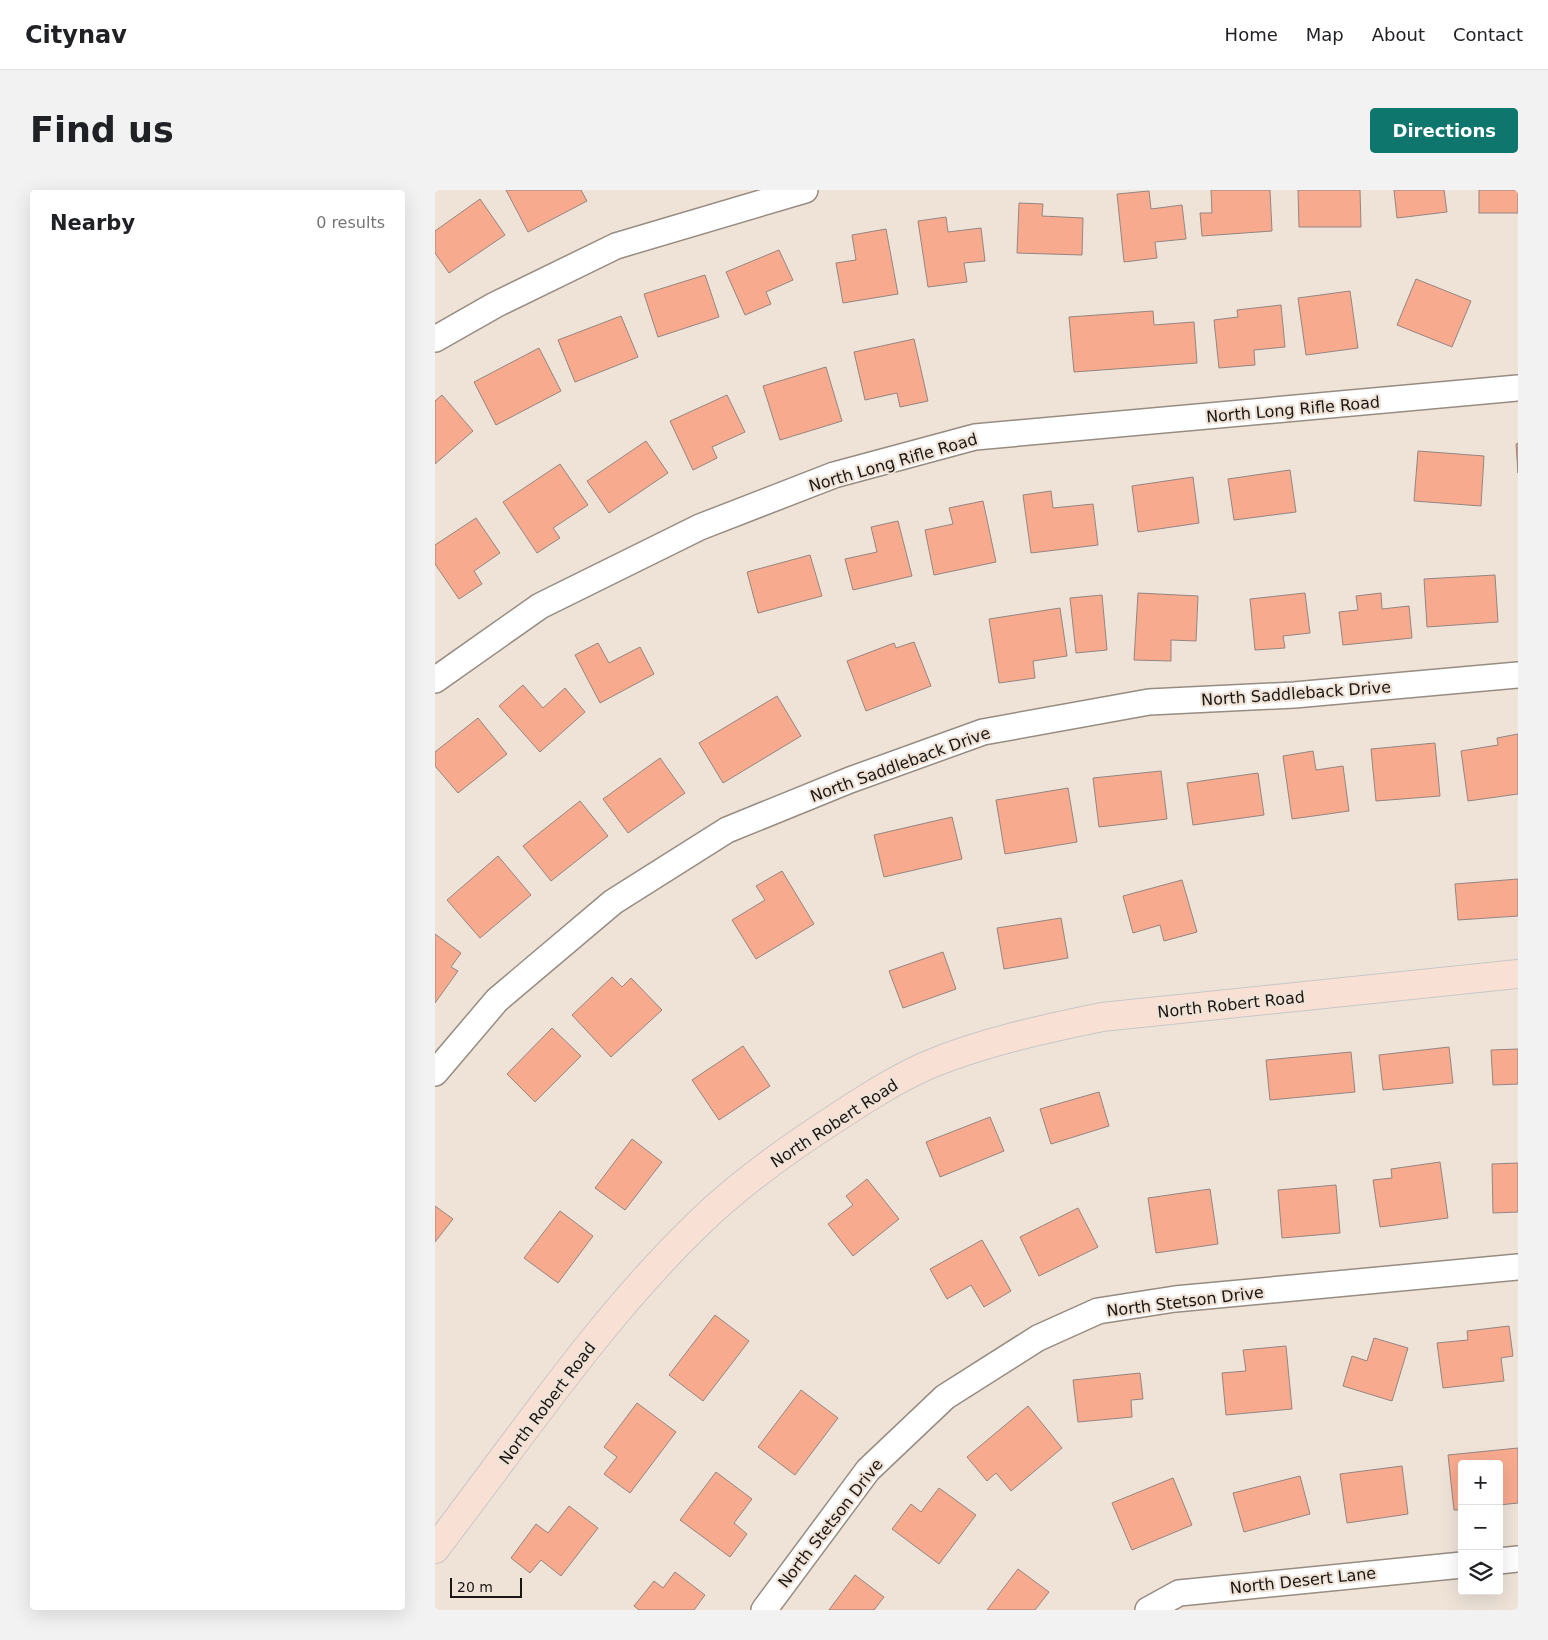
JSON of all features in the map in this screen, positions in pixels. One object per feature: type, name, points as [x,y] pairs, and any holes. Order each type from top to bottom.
[{"type":"main road","name":"North Robert Road","points":[[435,1549],[596,1338],[699,1223],[753,1176],[866,1098],[928,1066],[982,1047],[1040,1030],[1102,1017],[1518,974]]},
{"type":"street","points":[[435,340],[495,305],[615,246],[805,190]]},
{"type":"street","name":"North Long Rifle Road","points":[[435,680],[540,606],[700,527],[834,475],[975,437],[1518,388]]},
{"type":"street","name":"North Saddleback Drive","points":[[435,1072],[497,1000],[613,902],[727,830],[850,780],[983,732],[1149,702],[1294,695],[1518,675]]},
{"type":"street","name":"North Stetson Drive","points":[[763,1610],[868,1470],[945,1397],[1038,1338],[1098,1311],[1175,1299],[1518,1267]]},
{"type":"street","points":[[1503,1561],[1518,1559]]},
{"type":"street","name":"North Desert Lane","points":[[1148,1610],[1179,1593],[1458,1565]]},
{"type":"building","points":[[506,190],[581,190],[587,201],[528,232]]},
{"type":"building","points":[[1211,190],[1270,190],[1272,231],[1202,236],[1200,213],[1212,213]]},
{"type":"building","points":[[1298,190],[1360,190],[1361,227],[1299,227]]},
{"type":"building","points":[[1394,190],[1444,190],[1447,212],[1397,218]]},
{"type":"building","points":[[1479,190],[1518,190],[1518,213],[1479,213]]},
{"type":"building","points":[[1149,191],[1151,209],[1182,205],[1186,239],[1155,242],[1157,258],[1124,262],[1117,194]]},
{"type":"building","points":[[480,199],[505,235],[449,273],[435,253],[435,231]]},
{"type":"building","points":[[1019,203],[1043,204],[1042,216],[1083,218],[1082,255],[1017,253]]},
{"type":"building","points":[[946,217],[948,232],[981,228],[985,261],[964,263],[967,282],[928,287],[918,221]]},
{"type":"building","points":[[886,229],[898,294],[843,303],[836,263],[856,260],[852,235]]},
{"type":"building","points":[[779,250],[793,280],[766,292],[771,304],[745,315],[726,272]]},
{"type":"building","points":[[705,275],[719,317],[658,337],[644,294]]},
{"type":"building","points":[[1416,279],[1471,301],[1452,347],[1397,325]]},
{"type":"building","points":[[1350,291],[1358,348],[1306,355],[1298,298]]},
{"type":"building","points":[[1281,305],[1285,347],[1254,350],[1255,365],[1219,368],[1214,320],[1238,317],[1237,310]]},
{"type":"building","points":[[1153,311],[1154,325],[1194,322],[1197,363],[1074,372],[1069,317]]},
{"type":"building","points":[[621,316],[638,357],[575,382],[558,340]]},
{"type":"building","points":[[914,339],[928,401],[900,407],[897,393],[865,400],[854,352]]},
{"type":"building","points":[[539,348],[561,391],[496,425],[474,382]]},
{"type":"building","points":[[826,367],[842,421],[780,440],[763,386]]},
{"type":"building","points":[[442,395],[473,431],[435,464],[435,401]]},
{"type":"building","points":[[727,395],[745,432],[712,447],[717,458],[693,470],[670,421]]},
{"type":"building","points":[[646,441],[668,473],[609,513],[587,481]]},
{"type":"building","points":[[1518,443],[1518,473],[1516,444]]},
{"type":"building","points":[[1418,451],[1484,456],[1481,506],[1414,501]]},
{"type":"building","points":[[560,464],[588,505],[553,528],[560,538],[537,553],[503,502]]},
{"type":"building","points":[[1290,470],[1296,512],[1234,520],[1228,479]]},
{"type":"building","points":[[1193,477],[1199,523],[1138,532],[1132,486]]},
{"type":"building","points":[[1051,491],[1053,508],[1093,504],[1098,545],[1031,553],[1023,495]]},
{"type":"building","points":[[983,501],[996,562],[934,575],[925,530],[953,524],[949,508]]},
{"type":"building","points":[[476,518],[500,553],[474,571],[482,584],[459,599],[435,564],[435,545]]},
{"type":"building","points":[[898,521],[912,576],[853,590],[845,559],[877,552],[871,527]]},
{"type":"building","points":[[810,555],[822,596],[758,613],[747,572]]},
{"type":"building","points":[[1495,575],[1498,622],[1427,627],[1424,579]]},
{"type":"building","points":[[1138,593],[1198,596],[1196,641],[1171,640],[1171,661],[1134,660]]},
{"type":"building","points":[[1305,593],[1310,633],[1283,636],[1285,648],[1255,650],[1250,599]]},
{"type":"building","points":[[1381,593],[1382,609],[1409,606],[1412,638],[1343,645],[1339,612],[1358,610],[1356,596]]},
{"type":"building","points":[[1102,595],[1107,650],[1076,653],[1070,598]]},
{"type":"building","points":[[1060,608],[1067,656],[1033,661],[1035,678],[999,683],[989,619]]},
{"type":"building","points":[[914,642],[931,686],[866,711],[847,661],[894,643],[896,648]]},
{"type":"building","points":[[598,643],[609,663],[640,647],[654,674],[600,703],[575,655]]},
{"type":"building","points":[[523,685],[543,708],[565,688],[585,712],[540,752],[499,706]]},
{"type":"building","points":[[777,696],[801,736],[723,783],[699,743]]},
{"type":"building","points":[[478,718],[507,754],[458,793],[435,766],[435,752]]},
{"type":"building","points":[[1518,734],[1518,794],[1468,801],[1461,751],[1498,745],[1497,738]]},
{"type":"building","points":[[1435,743],[1440,796],[1376,801],[1371,749]]},
{"type":"building","points":[[1313,751],[1316,770],[1343,766],[1349,811],[1292,819],[1283,756]]},
{"type":"building","points":[[660,758],[685,793],[628,833],[603,799]]},
{"type":"building","points":[[1161,771],[1167,819],[1099,827],[1093,778]]},
{"type":"building","points":[[1258,773],[1264,815],[1193,825],[1187,783]]},
{"type":"building","points":[[1068,788],[1077,842],[1005,854],[996,800]]},
{"type":"building","points":[[580,801],[608,836],[551,881],[523,846]]},
{"type":"building","points":[[952,817],[962,859],[884,877],[874,835]]},
{"type":"building","points":[[498,856],[531,895],[480,938],[447,900]]},
{"type":"building","points":[[782,871],[814,924],[756,959],[732,920],[765,900],[756,886]]},
{"type":"building","points":[[1518,879],[1518,916],[1458,920],[1455,884]]},
{"type":"building","points":[[1182,880],[1197,932],[1164,941],[1160,925],[1133,933],[1123,896]]},
{"type":"building","points":[[1061,918],[1068,958],[1004,969],[997,928]]},
{"type":"building","points":[[435,934],[461,953],[451,967],[458,971],[435,1003]]},
{"type":"building","points":[[943,952],[956,989],[903,1008],[889,971]]},
{"type":"building","points":[[612,977],[622,987],[631,978],[662,1010],[611,1057],[572,1015]]},
{"type":"building","points":[[552,1028],[581,1056],[535,1102],[507,1074]]},
{"type":"building","points":[[743,1046],[770,1086],[719,1120],[692,1080]]},
{"type":"building","points":[[1449,1047],[1453,1083],[1383,1090],[1379,1055]]},
{"type":"building","points":[[1518,1049],[1518,1084],[1493,1085],[1491,1050]]},
{"type":"building","points":[[1351,1052],[1355,1092],[1270,1100],[1266,1060]]},
{"type":"building","points":[[1099,1092],[1109,1126],[1051,1144],[1040,1109]]},
{"type":"building","points":[[990,1117],[1004,1151],[940,1177],[926,1142]]},
{"type":"building","points":[[632,1139],[662,1162],[625,1210],[595,1188]]},
{"type":"building","points":[[1440,1162],[1448,1218],[1380,1227],[1373,1180],[1392,1178],[1391,1169]]},
{"type":"building","points":[[1518,1163],[1518,1212],[1493,1213],[1492,1164]]},
{"type":"building","points":[[867,1179],[899,1219],[853,1256],[828,1224],[853,1205],[846,1196]]},
{"type":"building","points":[[1336,1185],[1340,1233],[1282,1238],[1278,1190]]},
{"type":"building","points":[[1210,1189],[1218,1244],[1156,1253],[1148,1198]]},
{"type":"building","points":[[435,1206],[453,1219],[435,1242]]},
{"type":"building","points":[[1078,1208],[1098,1247],[1039,1276],[1020,1237]]},
{"type":"building","points":[[560,1211],[593,1236],[558,1283],[524,1258]]},
{"type":"building","points":[[982,1240],[1011,1291],[984,1307],[971,1285],[947,1299],[930,1269]]},
{"type":"building","points":[[715,1315],[749,1341],[703,1401],[669,1375]]},
{"type":"building","points":[[1509,1326],[1513,1356],[1501,1358],[1504,1381],[1443,1388],[1437,1343],[1468,1340],[1467,1331]]},
{"type":"building","points":[[1374,1338],[1408,1348],[1392,1401],[1343,1386],[1352,1356],[1367,1361]]},
{"type":"building","points":[[1286,1346],[1292,1409],[1226,1415],[1222,1373],[1246,1371],[1243,1350]]},
{"type":"building","points":[[1140,1373],[1143,1399],[1131,1400],[1132,1417],[1078,1422],[1073,1380]]},
{"type":"building","points":[[801,1390],[838,1418],[795,1475],[758,1447]]},
{"type":"building","points":[[637,1403],[676,1432],[630,1493],[604,1474],[617,1457],[604,1447]]},
{"type":"building","points":[[1028,1406],[1062,1448],[1011,1491],[996,1473],[987,1481],[967,1457]]},
{"type":"building","points":[[1518,1448],[1518,1503],[1503,1505],[1503,1460],[1458,1460],[1458,1510],[1454,1510],[1448,1455]]},
{"type":"building","points":[[1402,1466],[1408,1514],[1347,1523],[1340,1474]]},
{"type":"building","points":[[716,1472],[752,1499],[734,1523],[747,1534],[730,1557],[680,1520]]},
{"type":"building","points":[[1300,1476],[1310,1514],[1244,1532],[1233,1493]]},
{"type":"building","points":[[1173,1478],[1192,1525],[1132,1550],[1112,1503]]},
{"type":"building","points":[[939,1488],[976,1515],[939,1564],[892,1529],[911,1504],[921,1512]]},
{"type":"building","points":[[569,1506],[598,1528],[561,1576],[541,1560],[530,1573],[511,1558],[536,1524],[548,1533]]},
{"type":"building","points":[[1018,1569],[1049,1592],[1035,1610],[987,1610]]},
{"type":"building","points":[[675,1572],[705,1595],[694,1610],[639,1610],[634,1606],[654,1581],[663,1588]]},
{"type":"building","points":[[855,1575],[884,1597],[874,1610],[829,1610]]}]
